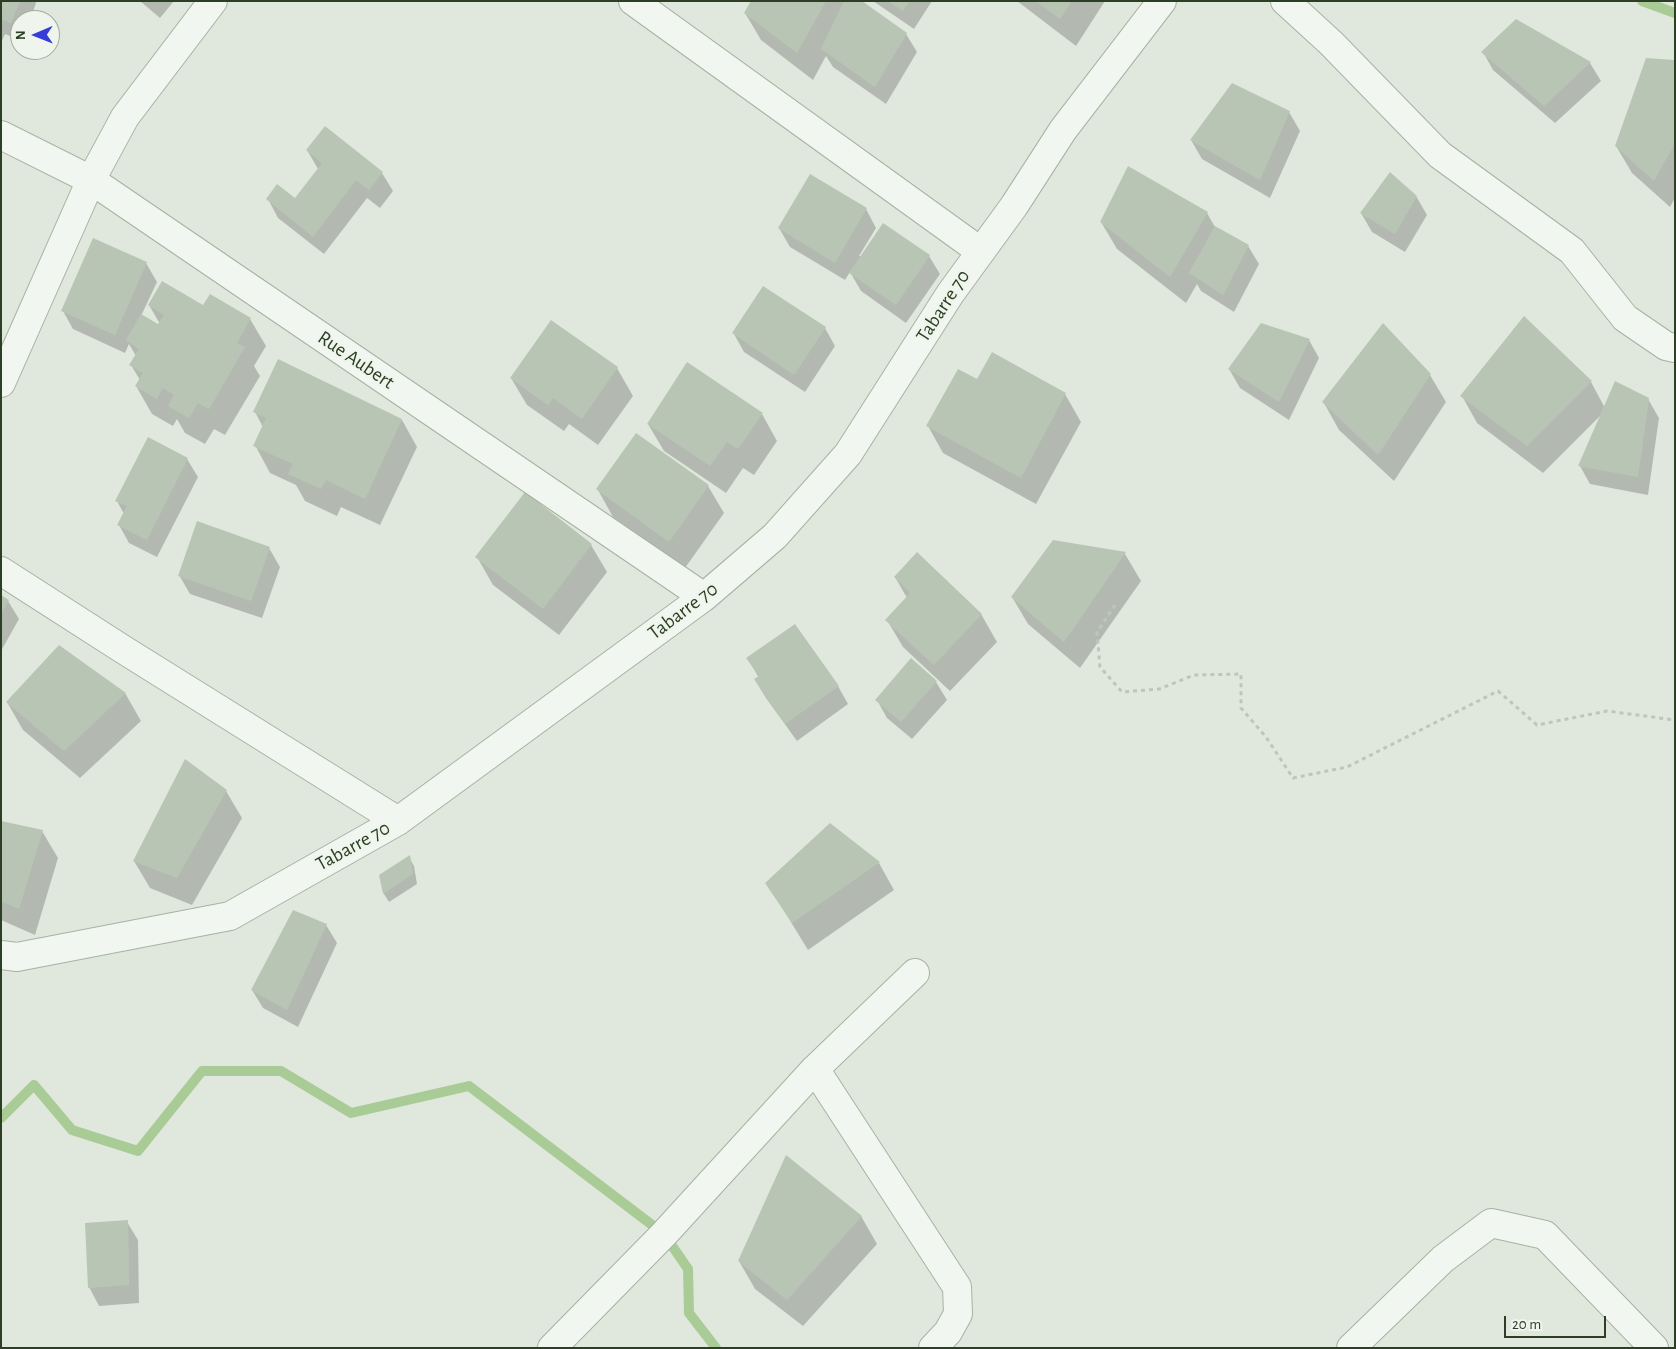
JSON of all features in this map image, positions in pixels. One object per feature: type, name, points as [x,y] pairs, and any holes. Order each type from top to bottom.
[{"type":"street","points":[[1,383],[91,180],[124,117],[213,1]]},
{"type":"street","points":[[633,1],[980,252]]},
{"type":"street","name":"Tabarre 70","points":[[1,955],[17,957],[230,916],[398,821],[704,597],[774,536],[848,454],[950,294],[1014,206],[1063,130],[1162,1]]},
{"type":"street","points":[[1285,1],[1331,43],[1440,155],[1572,252],[1624,318],[1666,346],[1675,348]]},
{"type":"street","name":"Rue Aubert","points":[[1,135],[91,180],[704,597]]},
{"type":"street","points":[[1,571],[398,821]]},
{"type":"street","points":[[552,1348],[664,1234],[815,1069],[915,972]]},
{"type":"street","points":[[815,1069],[957,1287],[958,1314],[948,1332],[933,1348]]},
{"type":"street","points":[[1351,1348],[1444,1259],[1491,1223],[1546,1235],[1654,1348]]},
{"type":"path","points":[[1115,605],[1097,632],[1100,668],[1122,692],[1159,689],[1194,674],[1241,674],[1241,708],[1266,737],[1293,778],[1347,767],[1498,692],[1537,725],[1607,711],[1675,720]]},
{"type":"building","points":[[1,1],[20,1],[16,10],[10,10],[10,23],[1,19]]},
{"type":"building","points":[[751,1],[826,1],[797,53],[744,13]]},
{"type":"building","points":[[844,1],[862,1],[907,33],[875,87],[821,49]]},
{"type":"building","points":[[888,1],[910,1],[903,11]]},
{"type":"building","points":[[1036,1],[1072,1],[1060,19]]},
{"type":"building","points":[[1516,19],[1591,62],[1544,106],[1481,52]]},
{"type":"building","points":[[1646,58],[1675,60],[1675,143],[1654,181],[1615,146]]},
{"type":"building","points":[[1232,83],[1290,111],[1260,180],[1190,140]]},
{"type":"building","points":[[325,126],[383,172],[369,190],[356,180],[313,237],[266,199],[277,184],[295,198],[322,163],[306,150]]},
{"type":"building","points":[[1128,166],[1208,212],[1170,277],[1100,222]]},
{"type":"building","points":[[1390,172],[1417,196],[1395,234],[1360,213]]},
{"type":"building","points":[[810,174],[867,208],[835,263],[778,228]]},
{"type":"building","points":[[883,223],[930,255],[896,305],[849,273]]},
{"type":"building","points":[[1215,226],[1249,245],[1223,295],[1189,273]]},
{"type":"building","points":[[93,238],[147,262],[115,335],[61,311]]},
{"type":"building","points":[[162,281],[203,305],[210,294],[251,318],[237,343],[245,347],[209,409],[198,403],[189,418],[168,406],[174,395],[163,388],[157,399],[135,386],[143,373],[129,365],[139,349],[126,340],[141,314],[158,324],[164,315],[148,305]]},
{"type":"building","points":[[763,286],[826,327],[794,375],[732,333]]},
{"type":"building","points":[[1524,316],[1592,381],[1527,446],[1460,396]]},
{"type":"building","points":[[551,320],[618,367],[582,419],[553,398],[548,405],[510,378]]},
{"type":"building","points":[[1261,323],[1310,339],[1279,402],[1228,369]]},
{"type":"building","points":[[1383,323],[1431,374],[1378,455],[1322,402]]},
{"type":"building","points":[[992,352],[1066,393],[1021,478],[926,426],[958,369],[977,379]]},
{"type":"building","points":[[278,359],[402,419],[365,499],[326,480],[321,489],[288,474],[293,464],[253,446],[266,418],[253,412]]},
{"type":"building","points":[[687,362],[763,413],[738,449],[727,442],[710,466],[647,424]]},
{"type":"building","points":[[1615,381],[1649,398],[1638,477],[1578,466]]},
{"type":"building","points":[[636,433],[709,485],[669,542],[596,489]]},
{"type":"building","points":[[148,437],[188,458],[147,540],[117,525],[127,506],[115,501]]},
{"type":"building","points":[[525,492],[592,544],[543,609],[475,557]]},
{"type":"building","points":[[197,521],[270,547],[251,601],[178,576]]},
{"type":"building","points":[[1053,540],[1126,552],[1064,642],[1011,597]]},
{"type":"building","points":[[917,552],[982,614],[934,665],[885,620],[910,593],[894,577]]},
{"type":"building","points":[[1,595],[9,600],[1,614]]},
{"type":"building","points":[[795,624],[839,686],[785,724],[754,679],[759,676],[746,658]]},
{"type":"building","points":[[59,645],[126,693],[64,751],[6,702]]},
{"type":"building","points":[[911,658],[937,681],[901,722],[875,700]]},
{"type":"building","points":[[185,759],[227,790],[177,878],[133,861]]},
{"type":"building","points":[[1,821],[43,830],[19,909],[1,901]]},
{"type":"building","points":[[830,823],[880,862],[792,923],[765,883]]},
{"type":"building","points":[[410,855],[413,874],[383,894],[379,875]]},
{"type":"building","points":[[293,910],[327,924],[287,1010],[251,990]]},
{"type":"building","points":[[786,1155],[862,1216],[787,1300],[738,1261]]},
{"type":"building","points":[[128,1220],[129,1285],[88,1288],[85,1223]]},
{"type":"waterway","points":[[1642,1],[1675,13]]},
{"type":"waterway","points":[[1,1118],[34,1085],[72,1130],[138,1151],[202,1071],[281,1071],[351,1113],[469,1086],[664,1234],[688,1269],[689,1313],[716,1348]]}]
